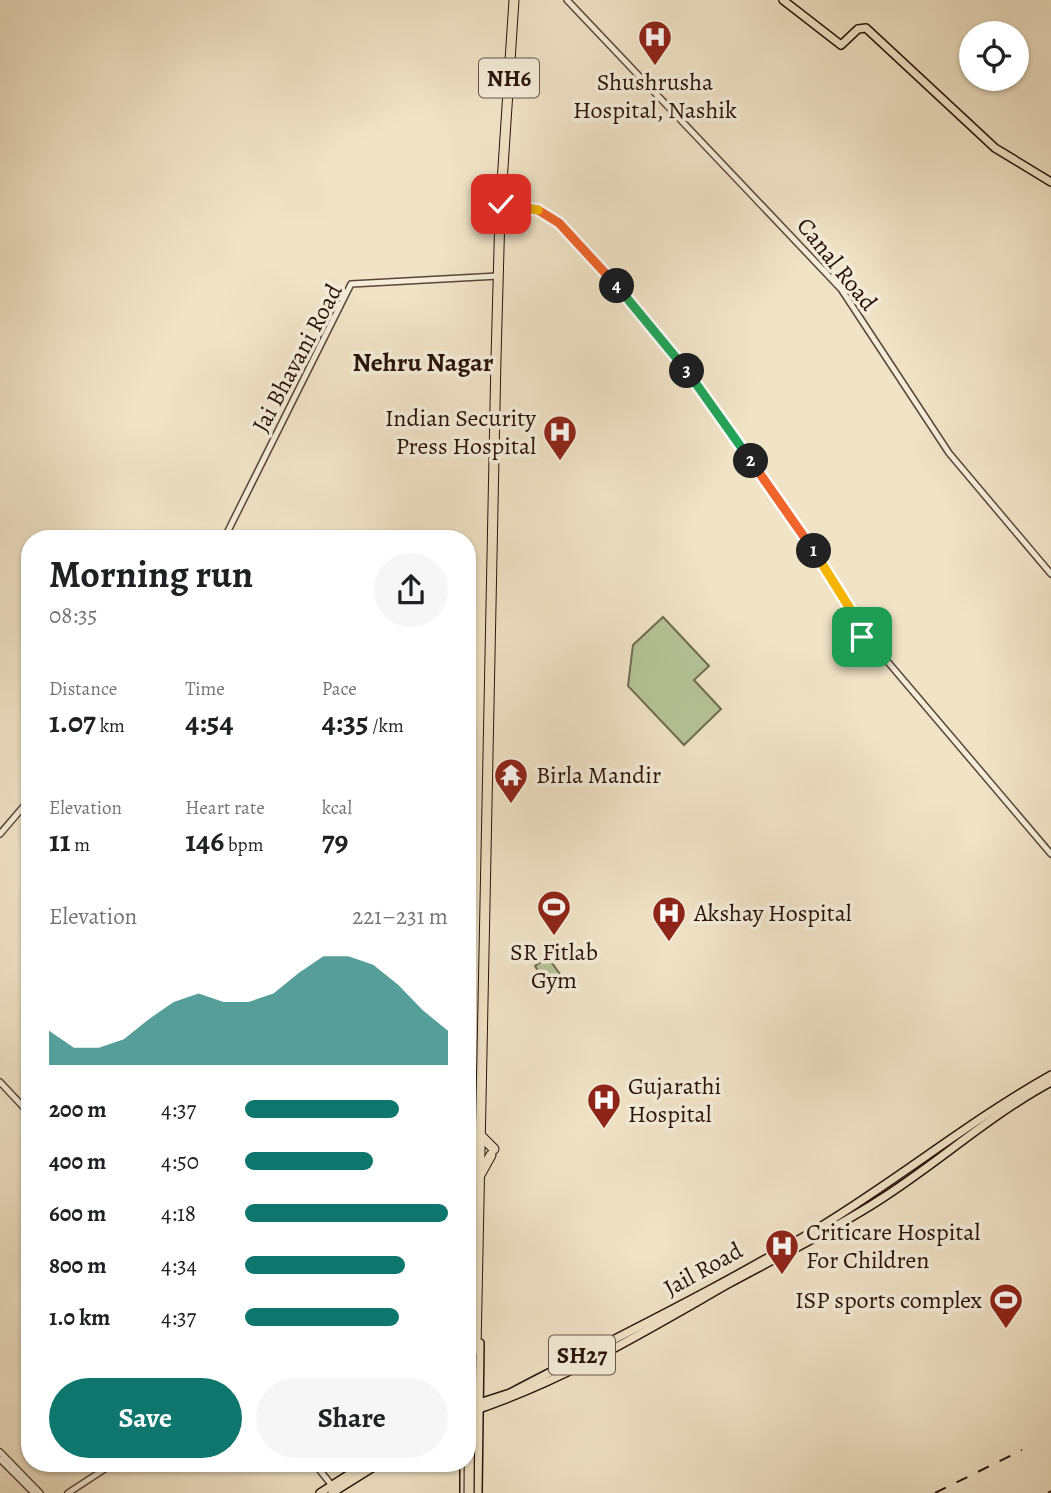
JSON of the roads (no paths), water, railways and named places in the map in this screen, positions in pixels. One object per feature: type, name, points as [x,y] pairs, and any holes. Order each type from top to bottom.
[{"type":"highway","name":"NH6","points":[[501,204],[511,0]]},
{"type":"highway","points":[[476,1144],[495,276],[511,0]]},
{"type":"highway","points":[[495,276],[501,204]]},
{"type":"highway","points":[[476,1204],[478,1180],[492,1152],[477,1139]]},
{"type":"highway","points":[[476,1174],[478,1180]]},
{"type":"highway","points":[[471,1472],[471,1493]]},
{"type":"main road","points":[[783,0],[841,45],[858,29],[866,28],[995,148],[1051,182]]},
{"type":"main road","name":"Jail Road","points":[[476,1408],[500,1400],[800,1239],[902,1180],[965,1129],[1051,1075]]},
{"type":"main road","points":[[902,1180],[971,1132],[1051,1082]]},
{"type":"main road","points":[[476,1264],[481,1266],[480,1406],[476,1445]]},
{"type":"main road","points":[[480,1381],[500,1400]]},
{"type":"main road","name":"Jail Road","points":[[476,1406],[480,1406]]},
{"type":"main road","points":[[333,1490],[356,1472]]},
{"type":"main road","points":[[320,1493],[333,1490],[364,1472]]},
{"type":"main road","points":[[466,1472],[471,1493]]},
{"type":"main road","points":[[471,1493],[473,1472]]},
{"type":"street","name":"Canal Road","points":[[567,0],[841,289],[949,453],[1051,574]]},
{"type":"street","points":[[501,204],[537,210],[559,223],[651,323],[790,513],[854,615]]},
{"type":"street","name":"Jai Bhavani Road","points":[[228,530],[351,284],[495,276]]},
{"type":"street","points":[[861,614],[869,621],[870,629],[865,635],[855,636],[848,629],[848,620],[854,615],[861,614]]},
{"type":"street","points":[[865,635],[1051,854]]},
{"type":"street","points":[[0,834],[21,810]]},
{"type":"street","points":[[0,1082],[21,1104]]},
{"type":"street","points":[[0,1452],[40,1493]]},
{"type":"street","points":[[0,1459],[34,1493]]},
{"type":"street","points":[[68,1493],[100,1472]]},
{"type":"street","points":[[320,1472],[333,1490]]},
{"type":"railway","points":[[935,1493],[1022,1450]]},
{"type":"place","name":"Shushrusha Hospital, Nashik","points":[[655,67]]},
{"type":"place","name":"Indian Security Press Hospital","points":[[560,462]]},
{"type":"place","name":"Birla Mandir","points":[[511,805]]},
{"type":"place","name":"SR Fitlab Gym","points":[[554,937]]},
{"type":"place","name":"Akshay Hospital","points":[[669,943]]},
{"type":"place","name":"Gujarathi Hospital","points":[[604,1130]]},
{"type":"place","name":"Criticare Hospital For Children","points":[[782,1276]]},
{"type":"place","name":"ISP sports complex","points":[[1006,1330]]},
{"type":"district","name":"Nehru Nagar","points":[[423,362]]}]
